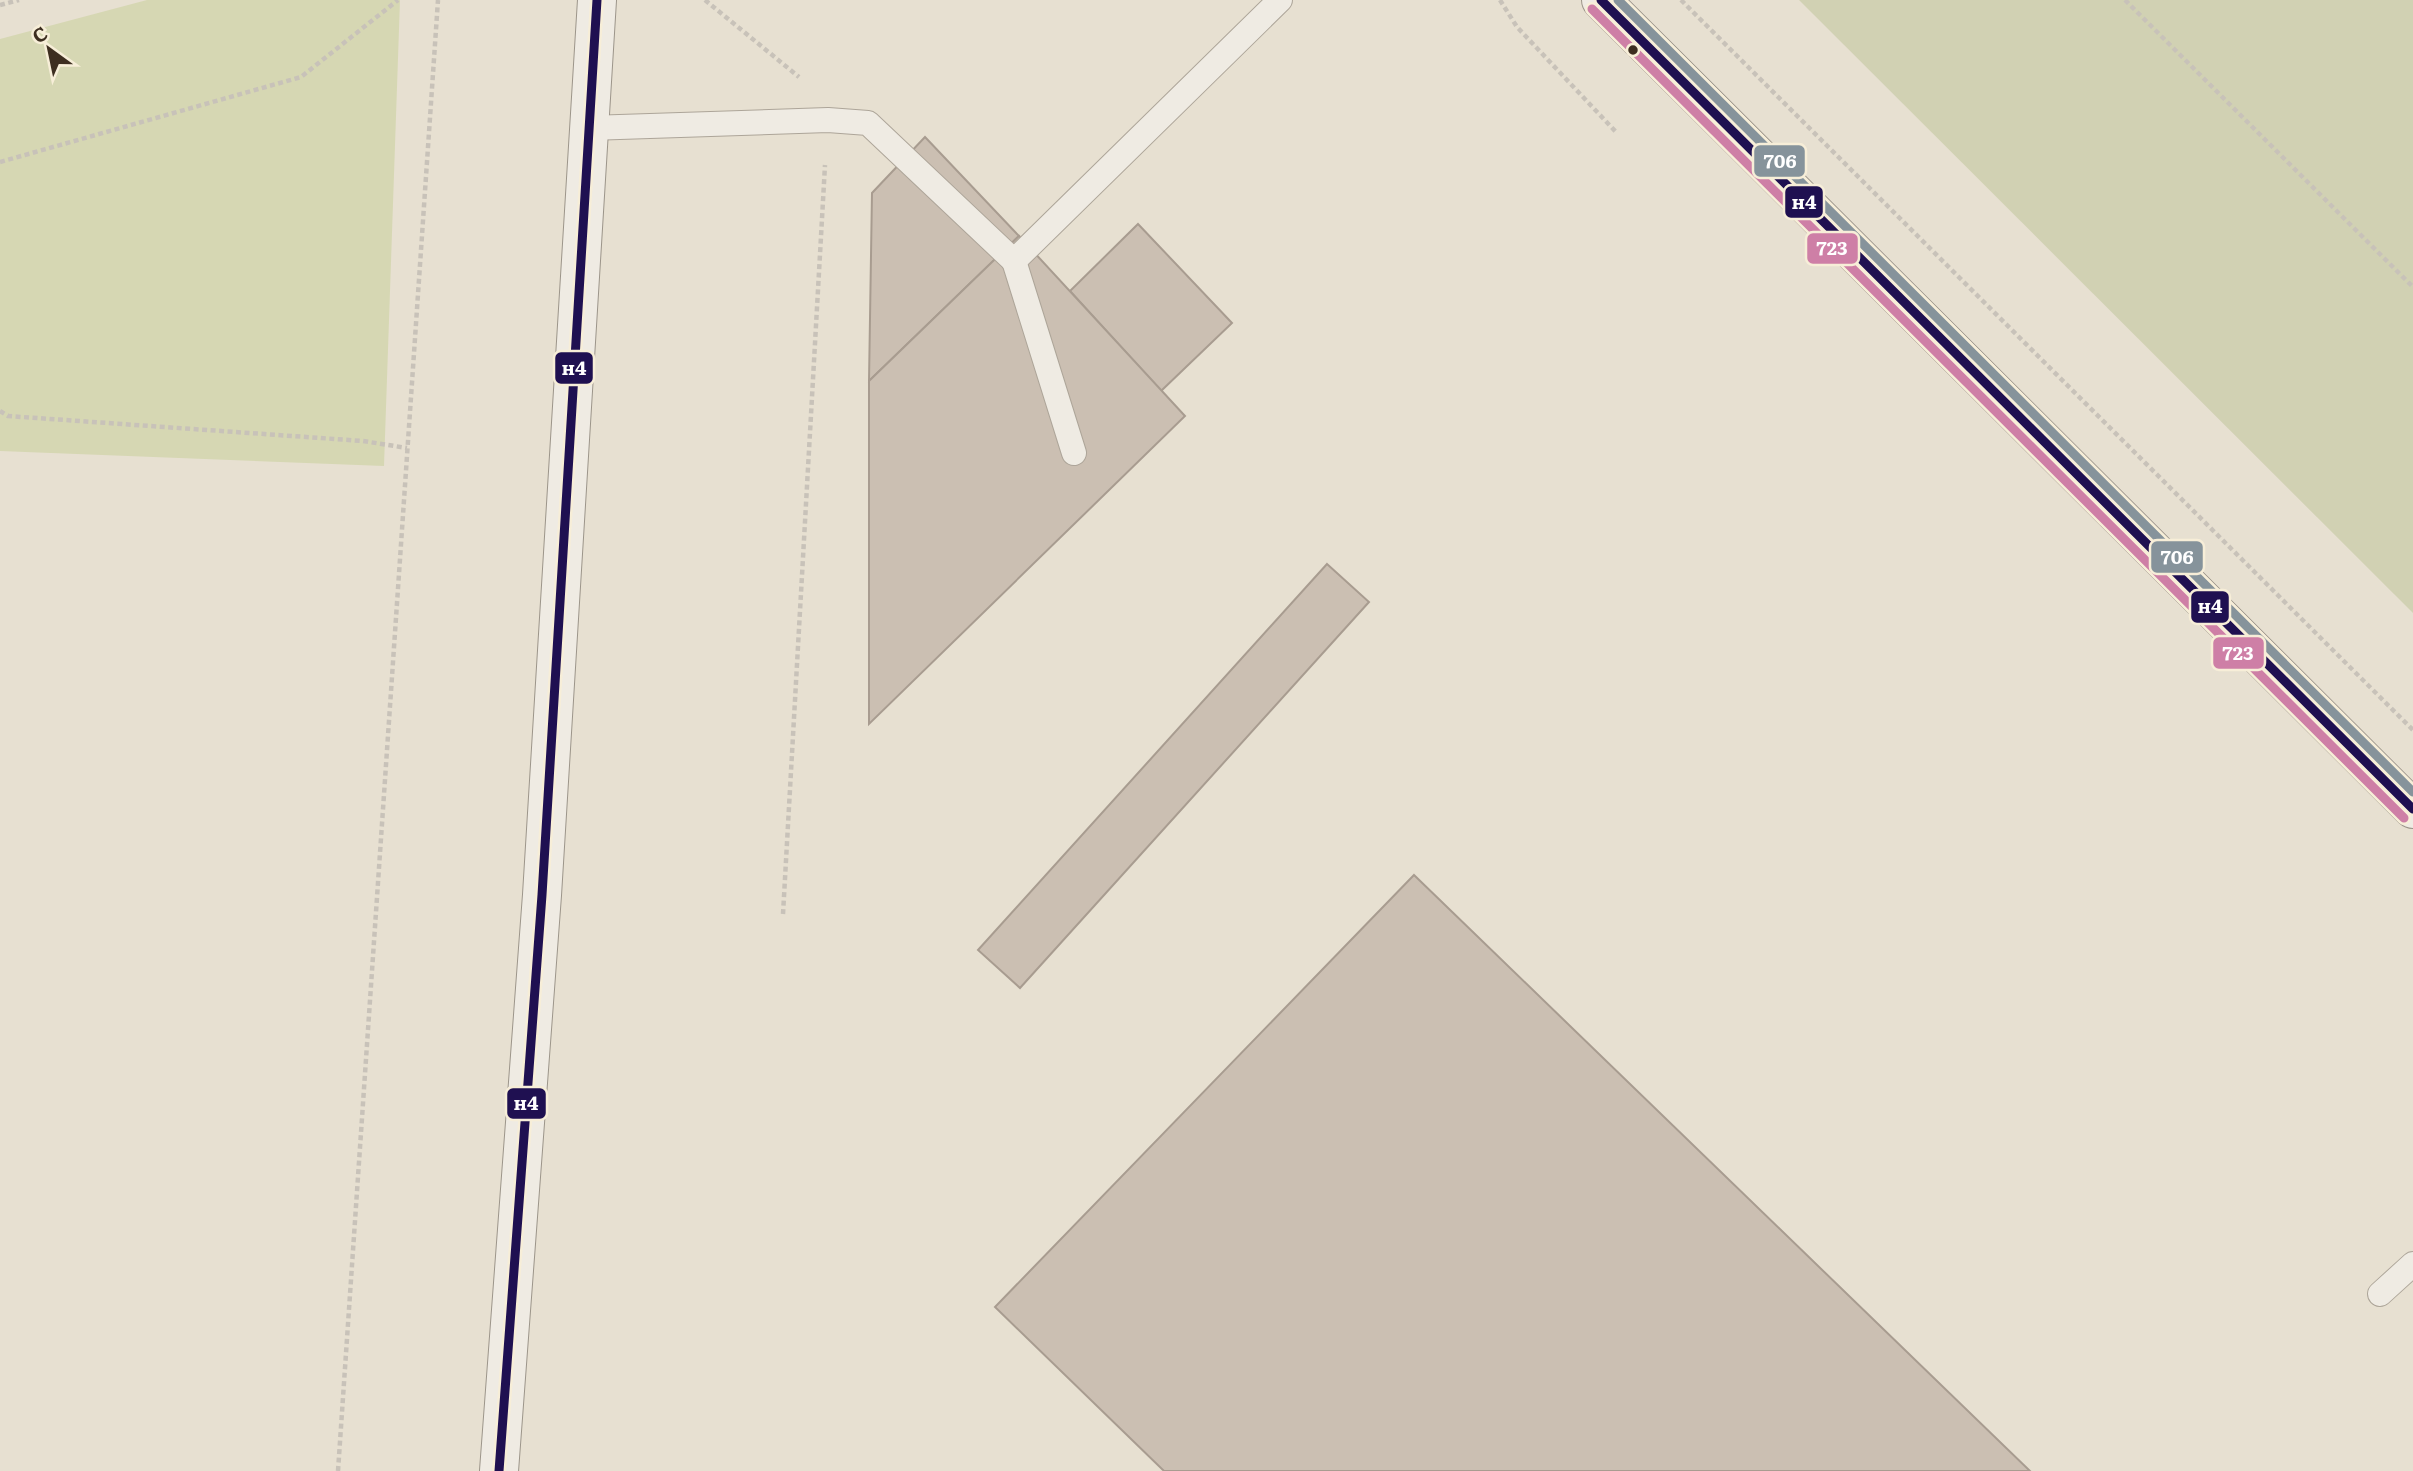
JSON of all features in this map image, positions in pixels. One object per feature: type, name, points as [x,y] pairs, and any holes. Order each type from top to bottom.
[{"type":"street","points":[[499,1471],[541,909],[597,0]]},
{"type":"street","points":[[1601,0],[2413,809]]},
{"type":"lane","points":[[1014,261],[1280,0]]},
{"type":"lane","points":[[589,128],[828,120],[868,123],[1014,261],[1074,453]]},
{"type":"lane","points":[[2380,1294],[2413,1264]]},
{"type":"path","points":[[0,5],[19,0]]},
{"type":"path","points":[[0,162],[301,77],[398,0]]},
{"type":"path","points":[[338,1471],[438,0]]},
{"type":"path","points":[[705,0],[800,78],[828,120],[783,914]]},
{"type":"path","points":[[1500,0],[1517,27],[1616,132]]},
{"type":"path","points":[[1681,0],[2413,730]]},
{"type":"path","points":[[2125,0],[2412,284]]},
{"type":"path","points":[[0,413],[8,416],[363,441],[407,448]]},
{"type":"green space","points":[[147,0],[400,0],[384,466],[0,451],[0,39]]},
{"type":"green space","points":[[1799,0],[2413,0],[2413,613]]},
{"type":"building","points":[[925,137],[1019,236],[869,381],[872,193]]},
{"type":"building","points":[[1138,224],[1232,323],[1161,391],[1070,291]]},
{"type":"building","points":[[1019,236],[1185,416],[869,724],[869,381]]},
{"type":"building","points":[[1327,564],[1369,602],[1020,988],[978,950]]},
{"type":"building","points":[[1414,875],[2030,1471],[1164,1471],[995,1307]]},
{"type":"transit line","name":"н4","points":[[499,1471],[542,895],[597,0]]},
{"type":"transit line","name":"н4","points":[[1601,0],[2413,809]]},
{"type":"transit line","name":"706","points":[[1618,0],[2413,792]]},
{"type":"transit line","name":"723","points":[[1592,9],[2404,818]]}]
